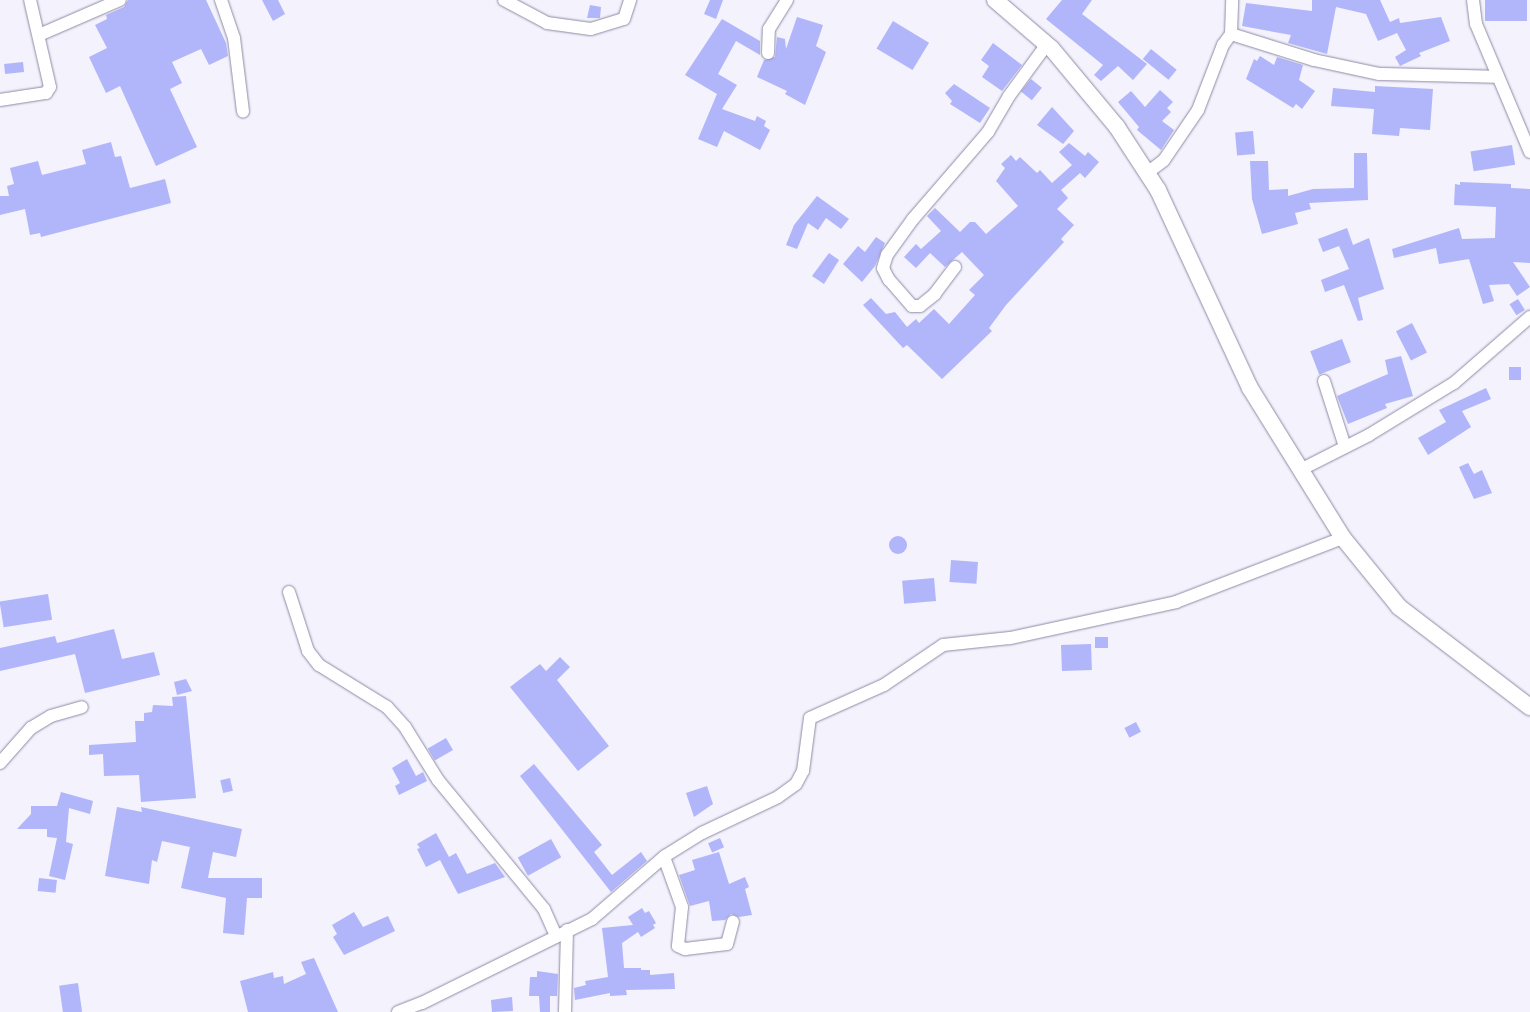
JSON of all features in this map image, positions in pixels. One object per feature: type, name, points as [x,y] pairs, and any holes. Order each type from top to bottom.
[{"type":"street","points":[[0,100],[48,91],[50,82],[30,0]]},
{"type":"street","points":[[39,35],[120,0]]},
{"type":"street","points":[[221,0],[234,38],[243,111]]},
{"type":"street","points":[[504,0],[547,23],[591,29],[624,19],[630,0]]},
{"type":"street","points":[[768,53],[770,29],[786,0]]},
{"type":"street","points":[[995,0],[1047,44],[1117,127],[1147,173],[1210,297],[1250,388],[1302,469],[1343,538],[1399,607],[1530,707]]},
{"type":"street","points":[[1147,173],[1164,160],[1198,110],[1223,44],[1231,34],[1232,0]]},
{"type":"street","points":[[1473,0],[1476,24],[1530,152]]},
{"type":"street","points":[[1231,34],[1329,64],[1379,74],[1498,77]]},
{"type":"street","points":[[954,267],[935,294],[920,306],[912,306],[883,268],[887,255],[913,219],[988,132],[1008,96],[1047,44]]},
{"type":"street","points":[[1302,469],[1346,447],[1454,383],[1530,316]]},
{"type":"street","points":[[1324,380],[1346,447]]},
{"type":"street","points":[[398,1012],[422,1003],[602,913],[664,857],[702,833],[778,797],[796,784],[804,771],[810,718],[884,685],[943,645],[1010,638],[1176,602],[1343,538]]},
{"type":"street","points":[[289,592],[308,651],[319,666],[387,707],[405,727],[438,780],[562,933],[565,1012]]},
{"type":"street","points":[[0,764],[31,728],[51,716],[82,707]]},
{"type":"street","points":[[664,857],[682,907],[678,946],[685,949],[727,944],[733,922]]},
{"type":"building","points":[[128,0],[206,0],[226,43],[228,56],[209,65],[201,49],[172,62],[182,83],[170,89],[197,147],[156,166],[120,86],[106,93],[89,57],[107,48],[95,25],[107,19],[106,15],[124,7]]},
{"type":"building","points":[[262,0],[278,0],[285,14],[273,21]]},
{"type":"building","points":[[710,0],[723,0],[716,19],[704,14]]},
{"type":"building","points":[[1062,0],[1092,0],[1082,14],[1147,64],[1133,80],[1118,66],[1101,81],[1094,75],[1103,65],[1046,19]]},
{"type":"building","points":[[1312,0],[1380,0],[1390,22],[1399,18],[1400,23],[1441,17],[1450,41],[1419,53],[1421,56],[1400,66],[1395,57],[1406,50],[1397,33],[1378,41],[1366,14],[1336,7],[1327,54],[1288,43],[1291,35],[1242,26],[1246,3],[1312,11]]},
{"type":"building","points":[[1485,0],[1527,0],[1527,21],[1485,21]]},
{"type":"building","points":[[590,5],[601,7],[600,18],[587,18]]},
{"type":"building","points":[[797,17],[823,25],[816,46],[826,52],[805,105],[785,94],[787,91],[757,77],[764,60],[775,57],[777,37],[785,39],[786,49]]},
{"type":"building","points":[[722,19],[760,41],[760,55],[736,41],[718,74],[737,85],[722,109],[755,121],[757,116],[766,121],[764,126],[770,130],[760,150],[724,131],[717,147],[698,139],[717,94],[685,75]]},
{"type":"building","points":[[893,21],[929,43],[913,70],[877,48]]},
{"type":"building","points":[[993,43],[1022,65],[1002,91],[982,77],[989,66],[981,60]]},
{"type":"building","points":[[1151,49],[1177,70],[1168,80],[1143,59]]},
{"type":"building","points":[[1260,56],[1274,65],[1277,57],[1303,65],[1299,80],[1315,91],[1302,109],[1296,104],[1293,108],[1246,79],[1254,59],[1257,61]]},
{"type":"building","points":[[23,62],[24,72],[5,74],[4,64]]},
{"type":"building","points":[[1031,79],[1042,88],[1032,100],[1021,91]]},
{"type":"building","points":[[954,84],[990,108],[980,123],[950,104],[952,101],[945,93]]},
{"type":"building","points":[[1375,86],[1433,89],[1430,130],[1400,128],[1399,136],[1372,134],[1374,109],[1331,106],[1333,88],[1375,92]]},
{"type":"building","points":[[1160,90],[1173,102],[1167,108],[1171,112],[1162,121],[1174,130],[1161,150],[1137,130],[1139,127],[1118,102],[1131,91],[1145,107]]},
{"type":"building","points":[[1052,107],[1074,131],[1063,144],[1037,125]]},
{"type":"building","points":[[1253,131],[1255,154],[1237,155],[1235,133]]},
{"type":"building","points":[[111,142],[115,157],[121,156],[130,188],[165,179],[171,203],[41,237],[40,233],[30,235],[25,209],[0,215],[0,196],[9,196],[7,186],[14,184],[10,168],[38,161],[42,175],[86,164],[82,150]]},
{"type":"building","points":[[1069,143],[1085,156],[1088,152],[1099,162],[1085,178],[1080,173],[1061,190],[1068,198],[1057,209],[1074,225],[1061,239],[1064,242],[1006,305],[989,328],[992,331],[942,379],[907,345],[903,348],[863,305],[871,298],[886,314],[895,312],[907,327],[916,319],[919,323],[934,309],[949,324],[975,295],[969,290],[984,275],[962,252],[945,267],[930,253],[916,268],[904,257],[916,244],[921,249],[941,231],[927,216],[935,208],[960,232],[970,222],[975,222],[986,234],[1018,206],[996,181],[1005,168],[1001,164],[1011,155],[1016,161],[1020,157],[1037,173],[1040,170],[1052,183],[1072,165],[1059,152]]},
{"type":"building","points":[[1512,145],[1515,165],[1474,171],[1471,152]]},
{"type":"building","points":[[1354,153],[1367,153],[1368,200],[1309,203],[1311,209],[1295,213],[1298,224],[1262,234],[1252,199],[1250,161],[1268,161],[1269,190],[1288,189],[1288,196],[1313,189],[1354,188]]},
{"type":"building","points":[[1460,182],[1511,184],[1511,188],[1530,189],[1530,263],[1513,262],[1530,287],[1517,296],[1509,284],[1489,285],[1494,301],[1483,304],[1469,259],[1439,264],[1436,248],[1394,258],[1392,249],[1459,228],[1462,239],[1495,238],[1496,207],[1454,205],[1455,184],[1460,185]]},
{"type":"building","points":[[817,196],[849,219],[841,229],[826,218],[818,230],[808,223],[797,249],[786,245],[794,225]]},
{"type":"building","points":[[1347,228],[1353,245],[1369,238],[1384,289],[1358,298],[1363,320],[1358,321],[1344,285],[1325,292],[1321,280],[1349,269],[1339,246],[1323,252],[1318,239]]},
{"type":"building","points":[[876,237],[885,243],[875,266],[862,282],[843,264],[858,246],[865,252]]},
{"type":"building","points":[[829,253],[839,260],[824,284],[812,276]]},
{"type":"building","points":[[1518,299],[1525,310],[1516,315],[1510,304]]},
{"type":"building","points":[[1412,323],[1427,352],[1411,361],[1396,331]]},
{"type":"building","points":[[1342,339],[1351,362],[1319,375],[1310,351]]},
{"type":"building","points":[[1401,356],[1413,396],[1385,404],[1387,408],[1348,424],[1337,396],[1388,374],[1385,360]]},
{"type":"building","points":[[1509,367],[1521,367],[1521,380],[1509,380]]},
{"type":"building","points":[[1486,388],[1491,399],[1462,411],[1471,427],[1428,455],[1418,438],[1446,422],[1439,410]]},
{"type":"building","points":[[1468,463],[1474,474],[1482,470],[1492,493],[1474,499],[1459,467]]},
{"type":"building","points":[[898,536],[904,539],[907,545],[904,551],[898,554],[892,551],[889,545],[892,539]]},
{"type":"building","points":[[951,560],[978,562],[976,584],[949,582]]},
{"type":"building","points":[[934,578],[936,601],[904,604],[902,581]]},
{"type":"building","points":[[48,594],[52,620],[4,627],[0,602]]},
{"type":"building","points":[[114,629],[122,659],[154,652],[160,675],[85,693],[75,654],[0,671],[0,648],[55,636],[57,643]]},
{"type":"building","points":[[1095,637],[1108,637],[1108,648],[1095,648]]},
{"type":"building","points":[[1091,644],[1092,670],[1062,671],[1061,645]]},
{"type":"building","points":[[560,657],[570,667],[557,680],[609,746],[578,771],[510,687],[540,664],[546,671]]},
{"type":"building","points":[[186,679],[192,691],[177,695],[174,682]]},
{"type":"building","points":[[186,696],[196,798],[141,802],[139,775],[104,776],[103,754],[89,755],[89,745],[136,742],[135,721],[144,721],[144,713],[152,712],[153,705],[173,706],[172,697]]},
{"type":"building","points":[[1136,722],[1141,732],[1129,738],[1124,728]]},
{"type":"building","points":[[446,738],[453,750],[435,761],[428,748]]},
{"type":"building","points":[[407,759],[416,776],[423,772],[427,781],[399,795],[395,786],[400,783],[392,768]]},
{"type":"building","points":[[534,764],[602,845],[594,852],[612,875],[641,852],[647,861],[611,892],[520,776]]},
{"type":"building","points":[[230,778],[233,791],[223,793],[220,780]]},
{"type":"building","points":[[707,786],[713,804],[694,817],[686,793]]},
{"type":"building","points":[[61,792],[93,801],[90,814],[69,808],[66,842],[73,844],[65,880],[49,876],[57,838],[47,837],[47,829],[17,829],[31,814],[31,806],[57,806]]},
{"type":"building","points":[[117,807],[142,812],[141,807],[242,829],[236,857],[213,852],[208,878],[262,878],[262,898],[247,898],[244,935],[223,933],[226,898],[181,888],[190,847],[162,841],[157,862],[152,860],[149,884],[105,876]]},
{"type":"building","points":[[436,833],[449,857],[456,853],[467,874],[495,863],[505,877],[458,894],[440,860],[426,867],[417,849],[420,848],[417,844]]},
{"type":"building","points":[[720,838],[724,847],[712,852],[708,843]]},
{"type":"building","points":[[551,839],[561,857],[528,876],[518,857]]},
{"type":"building","points":[[719,852],[729,884],[745,877],[749,887],[745,889],[752,915],[739,917],[731,914],[725,920],[712,921],[709,901],[690,906],[679,875],[695,870],[692,860]]},
{"type":"building","points":[[39,878],[57,880],[56,893],[38,891]]},
{"type":"building","points":[[642,908],[645,913],[649,911],[656,923],[653,925],[655,928],[641,937],[638,932],[622,943],[624,968],[650,970],[650,975],[674,973],[675,989],[626,990],[627,995],[610,996],[610,993],[575,1000],[574,988],[586,985],[585,981],[608,977],[602,928],[633,925],[628,917]]},
{"type":"building","points":[[354,912],[363,927],[388,916],[395,931],[344,955],[333,937],[337,934],[332,925]]},
{"type":"building","points":[[314,958],[338,1012],[248,1012],[240,981],[273,972],[274,978],[283,976],[284,984],[306,974],[301,962]]},
{"type":"building","points":[[537,971],[558,974],[557,996],[550,996],[550,1012],[540,1012],[539,996],[529,996],[530,977],[537,977]]},
{"type":"building","points":[[78,983],[82,1012],[63,1012],[59,986]]},
{"type":"building","points":[[512,997],[513,1011],[492,1012],[491,1000]]}]
